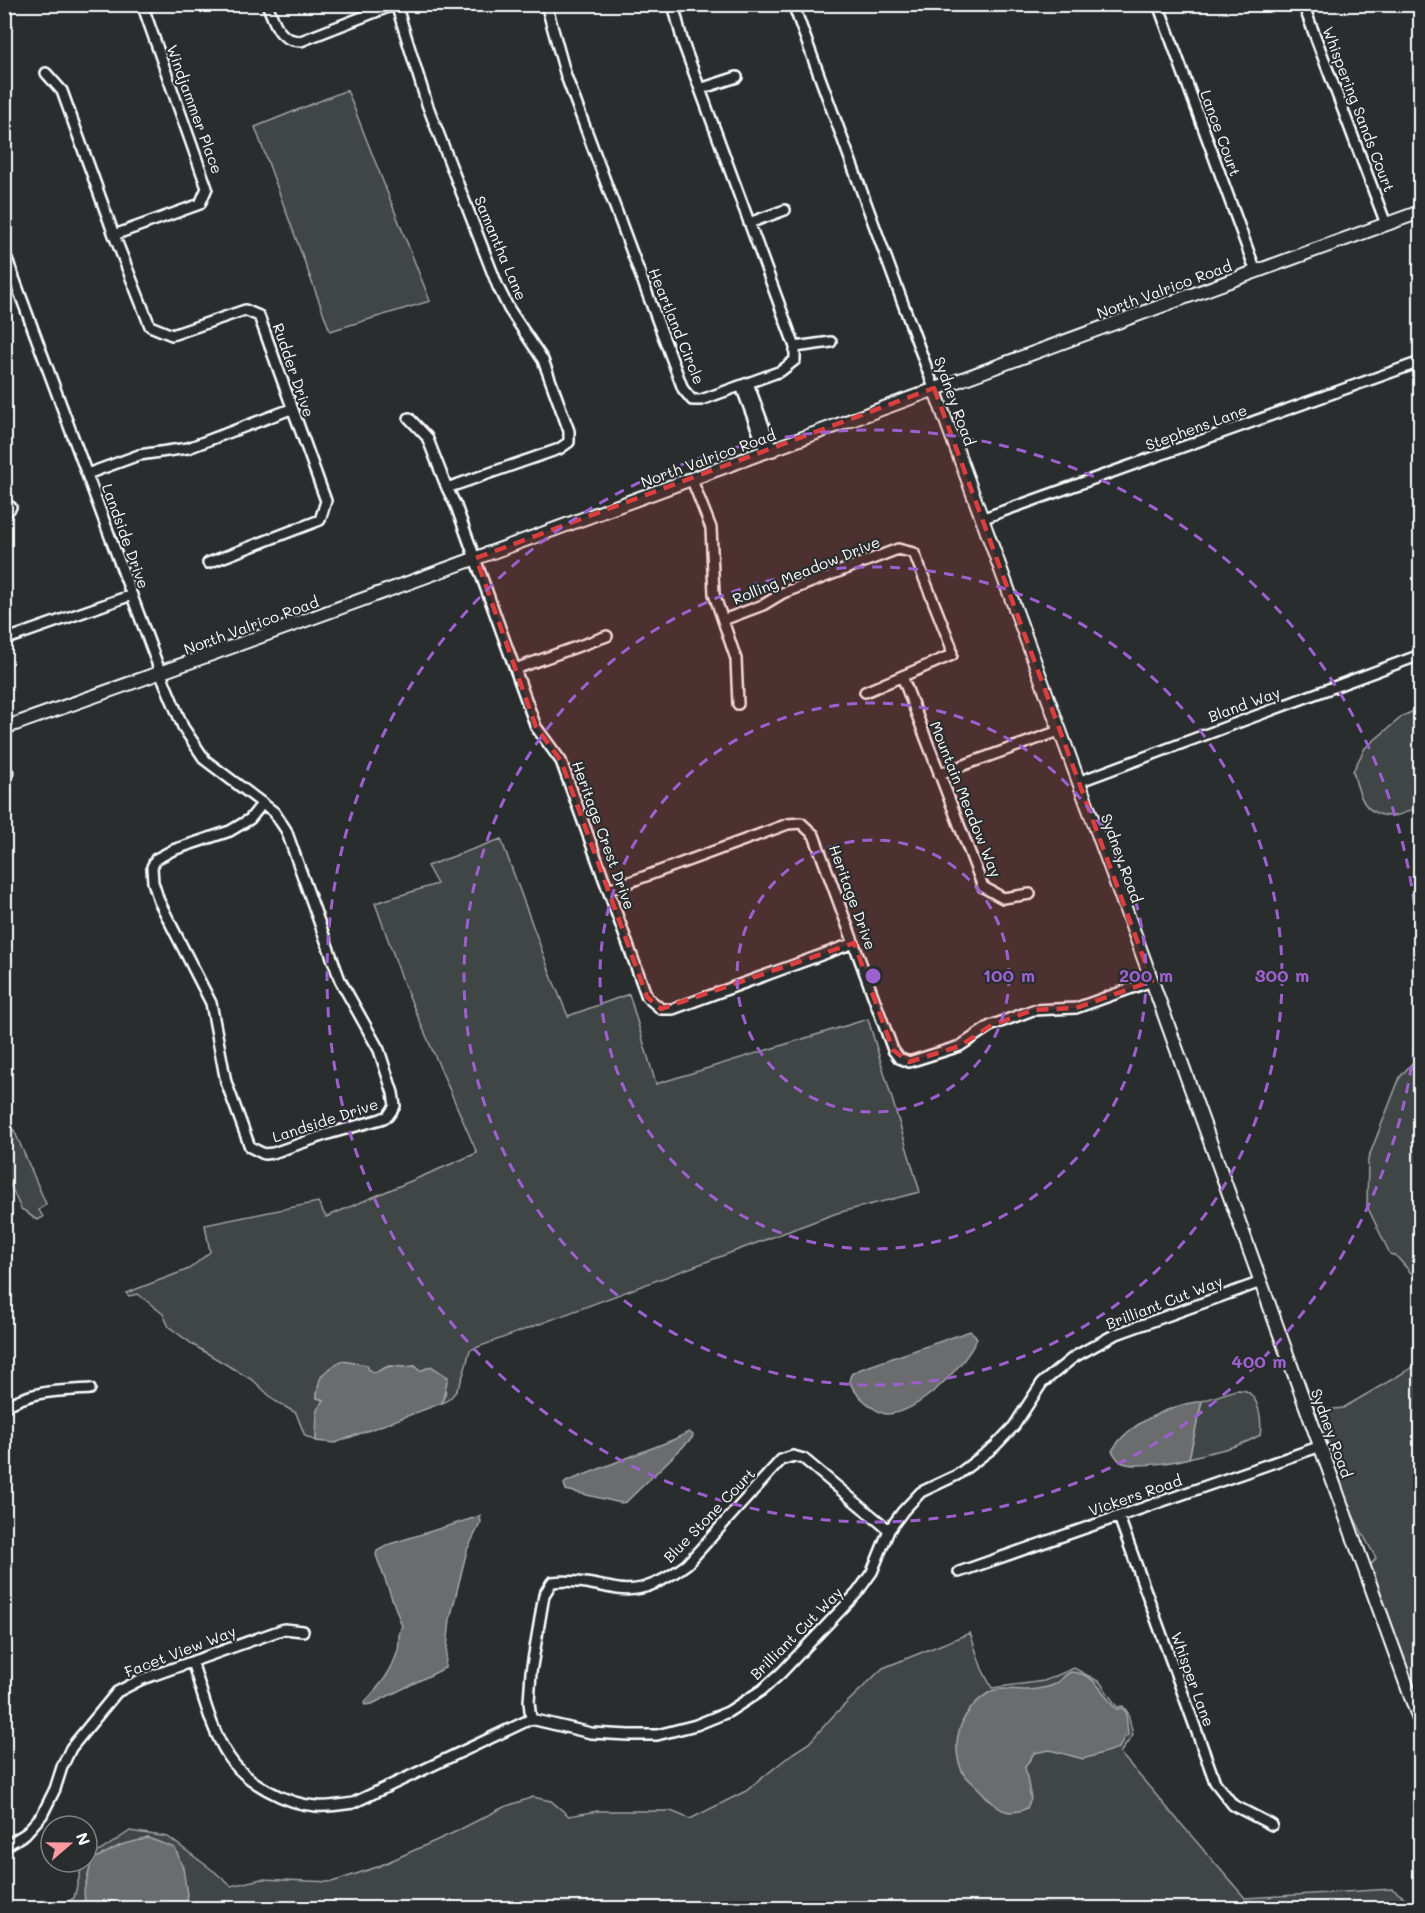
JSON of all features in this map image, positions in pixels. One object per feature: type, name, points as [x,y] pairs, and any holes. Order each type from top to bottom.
[{"type":"street","name":"Windjammer Place","points":[[114,235],[200,204],[207,188],[142,4]]},
{"type":"street","name":"Samantha Lane","points":[[267,4],[282,36],[293,41],[301,41],[396,4],[427,104],[498,287],[509,309],[543,360],[568,431],[569,442],[559,449],[447,488]]},
{"type":"street","name":"Heartland Circle","points":[[546,4],[566,76],[683,389],[692,400],[700,400],[781,371],[795,360],[795,347]]},
{"type":"street","points":[[673,4],[683,43],[795,347],[831,342]]},
{"type":"street","name":"Sydney Road","points":[[793,4],[1262,1282],[1420,1722]]},
{"type":"street","name":"Lance Court","points":[[1158,4],[1256,272]]},
{"type":"street","name":"Whispering Sands Court","points":[[1303,4],[1386,224]]},
{"type":"street","name":"Rudder Drive","points":[[46,73],[62,91],[114,235],[150,326],[172,335],[245,310],[259,316],[326,501],[320,520],[208,563]]},
{"type":"street","points":[[700,89],[737,76]]},
{"type":"street","points":[[749,223],[785,210]]},
{"type":"street","name":"North Valrico Road","points":[[4,728],[161,674],[769,452],[934,388],[1420,212]]},
{"type":"street","name":"Landside Drive","points":[[4,251],[161,674],[183,727],[205,760],[274,812],[286,830],[340,980],[379,1050],[393,1093],[394,1106],[388,1116],[264,1154],[250,1147],[226,1082],[211,1003],[159,901],[153,882],[152,867],[156,859],[173,850],[230,831],[250,819],[262,803]]},
{"type":"street","name":"Stephens Lane","points":[[981,519],[1420,363]]},
{"type":"street","points":[[745,384],[769,452]]},
{"type":"street","points":[[87,474],[139,455],[188,448],[291,409]]},
{"type":"street","name":"Heritage Crest Drive","points":[[409,418],[427,437],[456,506],[536,727],[561,761],[647,997],[661,1009],[674,1009],[854,943]]},
{"type":"street","points":[[692,480],[711,528],[714,594],[736,659],[738,704]]},
{"type":"street","points":[[4,515],[11,507]]},
{"type":"street","name":"Rolling Meadow Drive","points":[[723,620],[763,605],[783,593],[898,549],[914,553],[951,646],[952,655],[865,692]]},
{"type":"street","points":[[4,640],[132,595]]},
{"type":"street","points":[[515,669],[607,636]]},
{"type":"street","name":"Bland Way","points":[[1078,782],[1420,655]]},
{"type":"street","name":"Mountain Meadow Way","points":[[902,676],[983,887],[1003,898],[1030,894]]},
{"type":"street","points":[[939,774],[1059,731]]},
{"type":"street","name":"Heritage Drive","points":[[608,890],[788,824],[801,823],[814,835],[893,1050],[899,1058],[909,1062],[960,1046],[990,1026],[1033,1010],[1076,1008],[1152,981]]},
{"type":"street","name":"Brilliant Cut Way","points":[[531,1719],[591,1733],[629,1736],[657,1735],[696,1725],[728,1712],[762,1690],[781,1673],[857,1593],[872,1572],[889,1530],[903,1510],[921,1492],[957,1474],[994,1447],[1014,1426],[1042,1383],[1074,1357],[1114,1335],[1262,1282]]},
{"type":"street","points":[[4,1407],[18,1399],[40,1392],[90,1389]]},
{"type":"street","name":"Vickers Road","points":[[959,1572],[1321,1446]]},
{"type":"street","name":"Blue Stone Court","points":[[531,1719],[529,1702],[531,1672],[544,1595],[552,1582],[567,1580],[620,1589],[648,1587],[669,1578],[687,1564],[781,1460],[793,1456],[804,1459],[889,1530]]},
{"type":"street","name":"Whisper Lane","points":[[1119,1517],[1215,1782],[1233,1805],[1272,1825]]},
{"type":"street","name":"Facet View Way","points":[[4,1847],[25,1834],[42,1815],[71,1748],[117,1692],[140,1680],[284,1629],[303,1631]]},
{"type":"street","points":[[192,1662],[215,1732],[229,1758],[264,1789],[297,1803],[315,1806],[353,1803],[531,1719]]},
{"type":"highlighted area","points":[[934,388],[1152,981],[1076,1008],[1033,1010],[990,1026],[960,1046],[909,1062],[893,1050],[854,943],[661,1009],[647,997],[561,761],[536,727],[476,558]]},
{"type":"shaded area","points":[[347,90],[430,301],[330,331],[255,127]]},
{"type":"shaded area","points":[[1420,708],[1420,806],[1396,816],[1375,812],[1360,796],[1353,771],[1365,748],[1403,716]]},
{"type":"shaded area","points":[[501,839],[568,1016],[629,994],[656,1084],[868,1019],[920,1192],[837,1213],[470,1350],[458,1388],[442,1403],[446,1391],[415,1366],[389,1366],[374,1373],[342,1361],[320,1379],[317,1398],[324,1400],[317,1422],[316,1441],[305,1436],[296,1413],[275,1401],[254,1381],[195,1346],[169,1327],[163,1314],[138,1294],[129,1296],[126,1293],[189,1269],[210,1252],[205,1225],[318,1202],[326,1217],[477,1153],[405,987],[375,903],[437,884],[427,866]]},
{"type":"shaded area","points":[[1420,1054],[1420,1283],[1396,1256],[1390,1254],[1367,1206],[1368,1159],[1400,1077]]},
{"type":"shaded area","points":[[14,1130],[46,1204],[39,1210],[43,1217],[38,1220],[21,1209],[5,1173],[5,1133]]},
{"type":"shaded area","points":[[970,1331],[977,1338],[963,1361],[940,1386],[913,1406],[899,1412],[887,1414],[876,1410],[857,1394],[850,1382],[851,1375],[856,1371]]},
{"type":"shaded area","points":[[342,1361],[367,1365],[374,1373],[389,1366],[415,1366],[420,1371],[431,1366],[448,1377],[442,1403],[335,1443],[316,1441],[317,1410],[324,1400],[317,1398],[320,1379],[322,1375]]},
{"type":"shaded area","points":[[1420,1363],[1420,1706],[1370,1566],[1376,1558],[1340,1487],[1328,1442],[1325,1442],[1315,1415],[1325,1410],[1343,1408]]},
{"type":"shaded area","points":[[1236,1390],[1246,1391],[1254,1399],[1260,1417],[1260,1435],[1234,1446],[1189,1458],[1202,1401]]},
{"type":"shaded area","points":[[1202,1401],[1189,1458],[1165,1463],[1134,1465],[1121,1462],[1112,1451],[1128,1432],[1151,1417],[1164,1411]]},
{"type":"shaded area","points":[[689,1432],[693,1435],[692,1438],[626,1502],[621,1503],[566,1490],[564,1484],[566,1482]]},
{"type":"shaded area","points":[[480,1516],[481,1522],[467,1550],[450,1619],[445,1668],[372,1704],[365,1705],[364,1703],[380,1685],[392,1666],[398,1650],[402,1626],[376,1555],[377,1551],[390,1544]]},
{"type":"shaded area","points":[[970,1633],[982,1669],[992,1688],[1044,1681],[1074,1668],[1100,1682],[1117,1707],[1123,1706],[1128,1713],[1133,1735],[1120,1753],[1245,1898],[1392,1889],[1414,1904],[1420,1900],[1420,1908],[58,1908],[74,1898],[80,1874],[99,1874],[99,1852],[130,1831],[168,1837],[231,1886],[261,1879],[332,1882],[377,1867],[504,1807],[533,1797],[551,1801],[569,1816],[598,1811],[671,1811],[690,1819],[746,1791],[809,1743],[833,1716],[883,1668]]},
{"type":"shaded area","points":[[1071,1672],[1093,1680],[1116,1709],[1122,1708],[1126,1712],[1128,1735],[1119,1748],[1083,1759],[1050,1750],[1034,1753],[1025,1767],[1031,1799],[1027,1808],[1012,1812],[1001,1809],[991,1802],[962,1771],[957,1748],[965,1716],[980,1699],[994,1690],[1045,1688],[1055,1684]]},
{"type":"shaded area","points":[[148,1838],[175,1848],[183,1868],[189,1908],[85,1908],[84,1890],[88,1874],[99,1874],[99,1856],[121,1845]]}]
